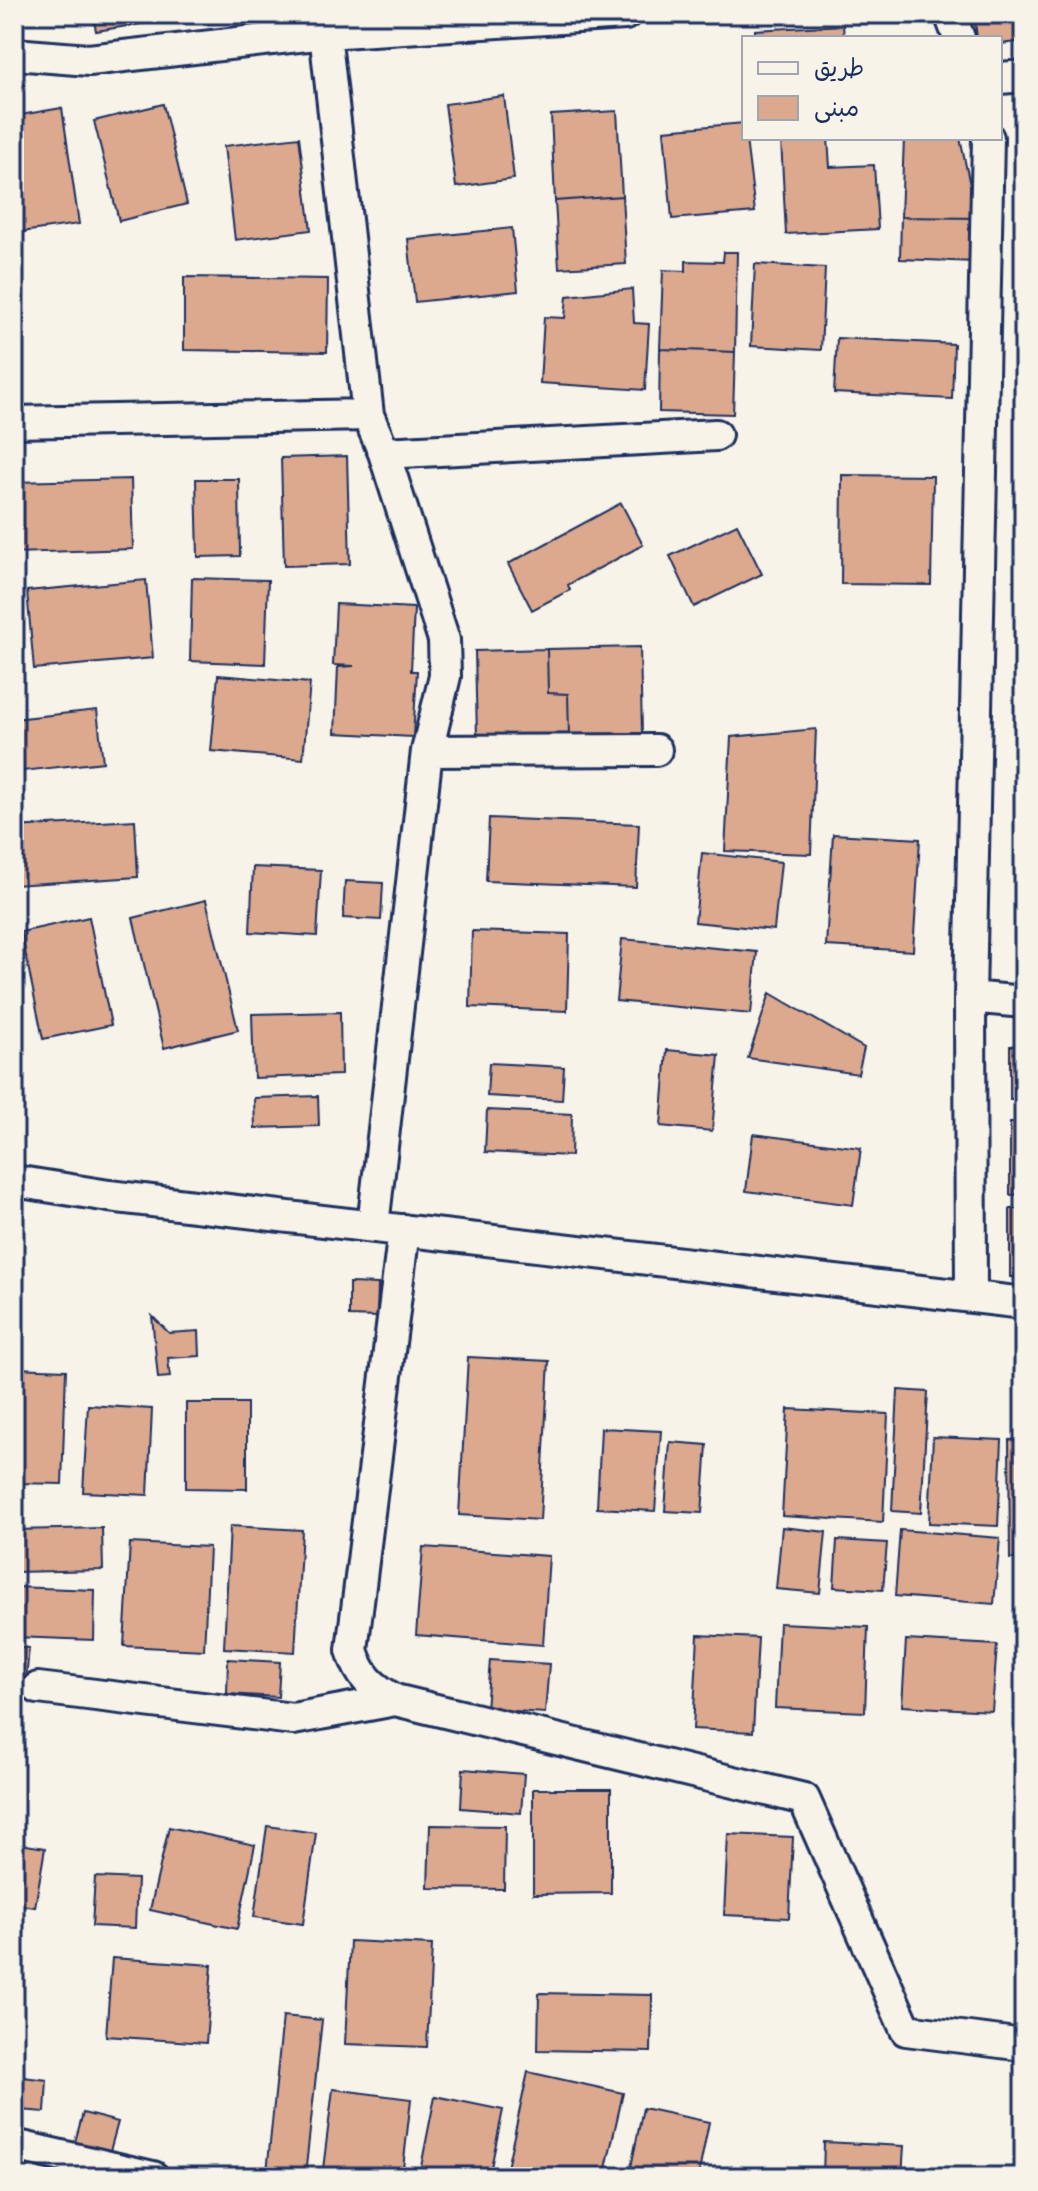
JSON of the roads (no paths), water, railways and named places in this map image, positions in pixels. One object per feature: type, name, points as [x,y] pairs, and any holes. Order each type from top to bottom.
[{"type":"street","points":[[950,14],[958,36]]},
{"type":"street","points":[[14,54],[89,60],[325,33],[614,15]]},
{"type":"street","points":[[325,33],[368,415],[384,453],[444,640],[445,676],[427,751],[373,1226]]},
{"type":"street","points":[[1002,78],[1024,76]]},
{"type":"street","points":[[971,1297],[970,997],[988,140]]},
{"type":"street","points":[[14,422],[368,415]]},
{"type":"street","points":[[384,453],[716,435]]},
{"type":"street","points":[[427,751],[656,750]]},
{"type":"street","points":[[970,997],[1024,1002]]},
{"type":"street","points":[[14,1181],[109,1196],[1024,1303]]},
{"type":"street","points":[[404,1230],[352,1650],[358,1668],[372,1688],[395,1700],[804,1799],[906,2030],[1024,2045]]},
{"type":"street","points":[[38,1688],[293,1719],[395,1700]]},
{"type":"street","points":[[14,2145],[153,2177]]}]
